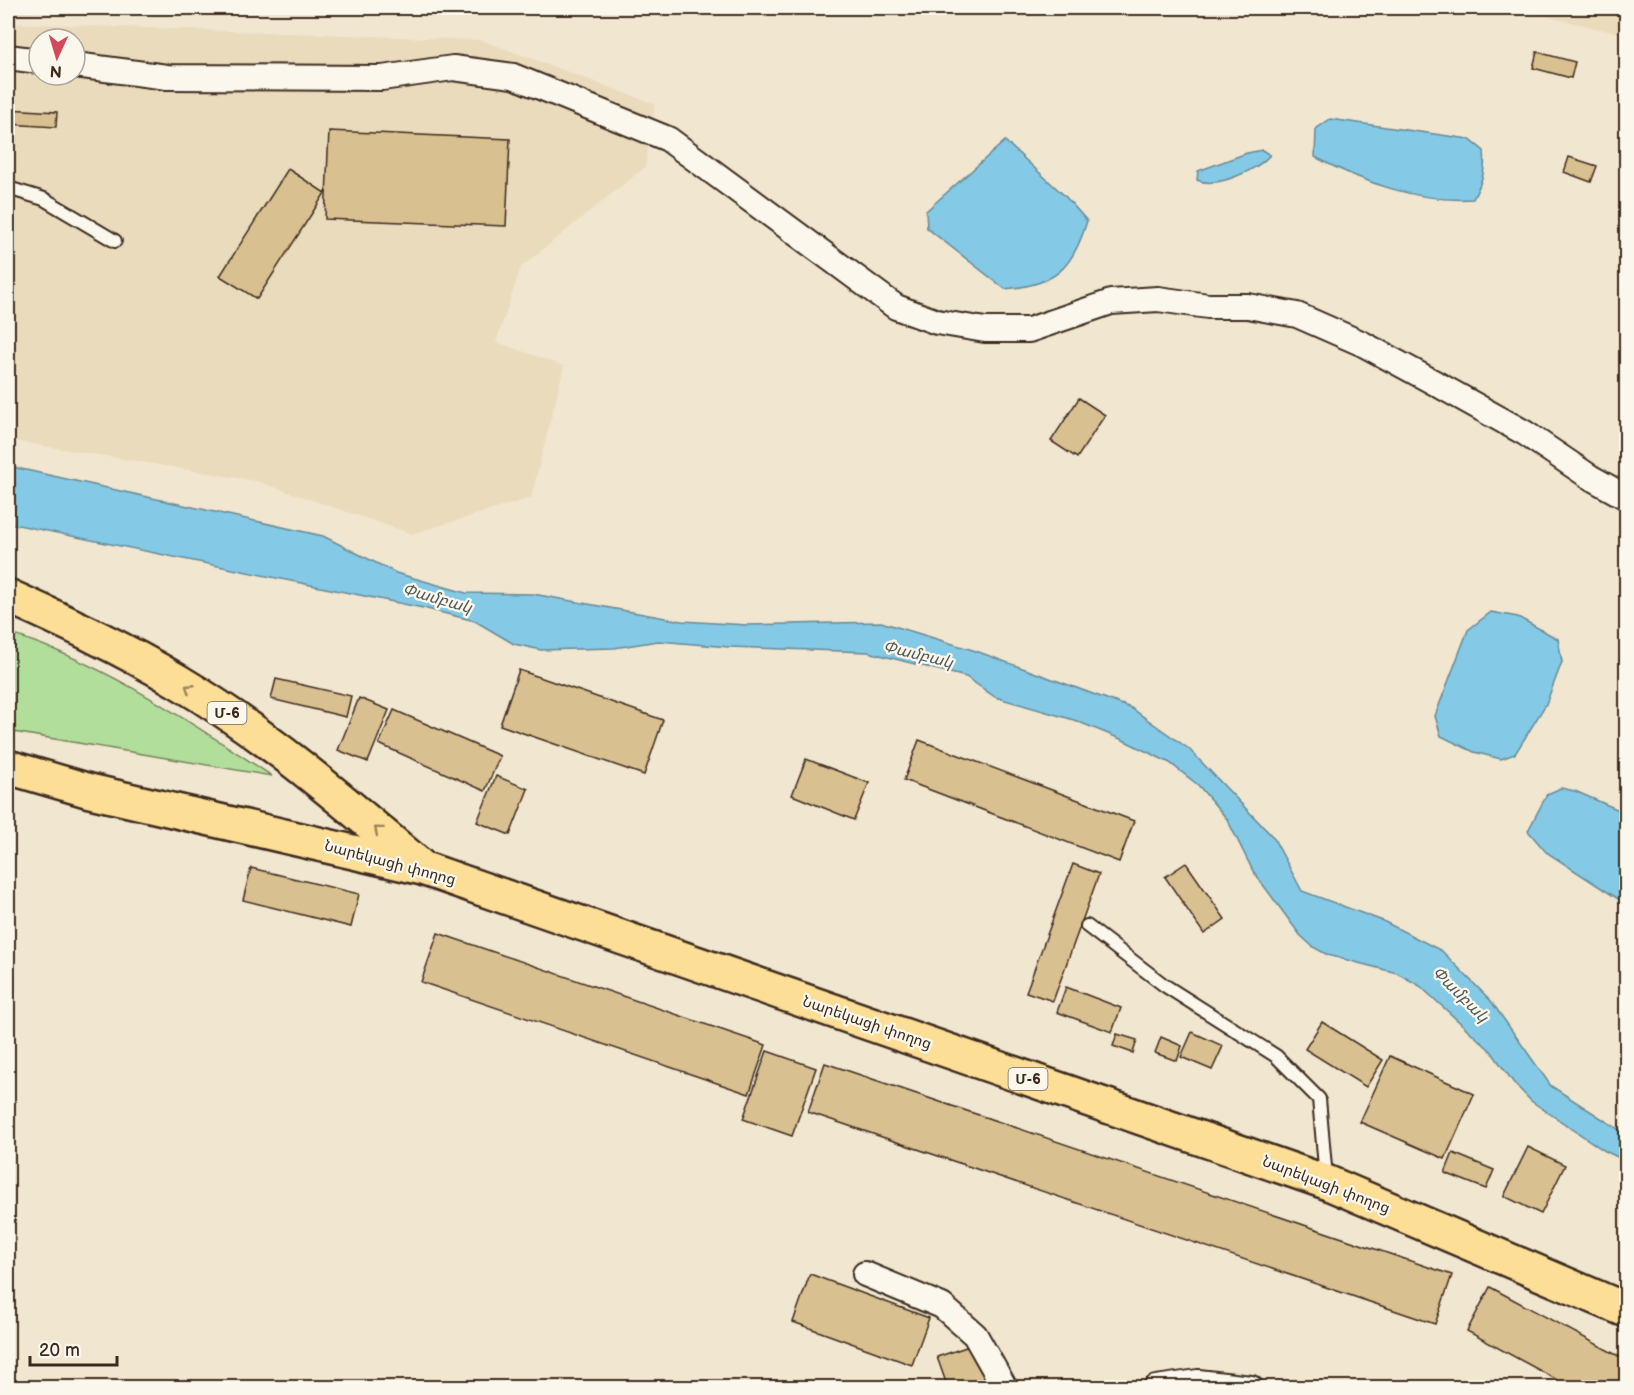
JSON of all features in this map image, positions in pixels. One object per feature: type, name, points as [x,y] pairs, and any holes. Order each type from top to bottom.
[{"type":"highway","name":"Մ-6","points":[[8,596],[101,638],[180,682],[238,720],[319,781],[422,868]]},
{"type":"highway","name":"Մ-6","points":[[8,767],[90,791]]},
{"type":"highway","name":"Մ-6","points":[[8,782],[90,791]]},
{"type":"highway","name":"Նարեկացի փողոց","points":[[90,791],[422,868],[1326,1182],[1626,1310]]},
{"type":"street","points":[[8,57],[27,59]]},
{"type":"street","points":[[87,66],[177,77],[382,78],[453,68],[513,76],[668,139],[896,307],[937,322],[985,330],[1029,330],[1111,302],[1158,299],[1208,306],[1248,306],[1297,315],[1363,344],[1437,384],[1525,433],[1590,477],[1626,497]]},
{"type":"street","points":[[865,1274],[942,1306],[975,1335],[1005,1388]]},
{"type":"street","points":[[1156,1388],[1198,1382],[1251,1388]]},
{"type":"lane","points":[[8,188],[44,199],[115,241]]},
{"type":"lane","points":[[1087,926],[1164,985],[1276,1056],[1319,1099],[1326,1182]]},
{"type":"shaded area","points":[[8,8],[105,8],[8,14]]},
{"type":"shaded area","points":[[1511,8],[1626,8],[1626,35]]},
{"type":"shaded area","points":[[8,23],[481,40],[655,104],[645,167],[521,267],[496,342],[564,366],[531,498],[412,534],[256,481],[8,440]]},
{"type":"green space","points":[[8,633],[78,660],[112,677],[177,714],[272,776],[8,731]]},
{"type":"water","points":[[1330,119],[1469,139],[1484,151],[1483,176],[1473,199],[1433,198],[1392,189],[1352,175],[1315,157],[1316,129]]},
{"type":"water","points":[[1005,141],[1065,196],[1087,221],[1075,251],[1060,271],[1037,283],[1005,289],[927,228],[926,211]]},
{"type":"water","points":[[1262,150],[1270,155],[1246,172],[1215,182],[1197,180],[1198,171],[1247,153]]},
{"type":"water","name":"Փամբակ","points":[[8,466],[323,536],[396,573],[466,593],[533,594],[682,621],[747,625],[881,622],[976,651],[1131,708],[1189,749],[1273,837],[1302,891],[1383,921],[1442,951],[1491,1001],[1551,1086],[1626,1134],[1626,1161],[1605,1151],[1531,1101],[1513,1082],[1491,1051],[1420,986],[1397,973],[1328,955],[1313,947],[1300,935],[1253,871],[1227,819],[1198,785],[1170,763],[1123,740],[1074,720],[995,697],[966,677],[868,652],[729,647],[658,641],[614,648],[541,650],[514,644],[475,621],[423,608],[8,523]]},
{"type":"water","points":[[1491,612],[1518,617],[1558,639],[1562,662],[1546,704],[1515,754],[1501,759],[1474,752],[1441,736],[1435,716],[1468,630]]},
{"type":"water","points":[[1561,788],[1575,791],[1626,813],[1626,904],[1546,852],[1528,831],[1547,794]]},
{"type":"building","points":[[1537,52],[1575,62],[1571,78],[1533,68]]},
{"type":"building","points":[[8,109],[57,112],[56,127],[8,124]]},
{"type":"building","points":[[329,131],[510,139],[506,226],[325,219]]},
{"type":"building","points":[[1569,157],[1597,166],[1591,182],[1564,172]]},
{"type":"building","points":[[288,169],[325,193],[257,299],[220,276]]},
{"type":"building","points":[[1079,398],[1105,415],[1077,458],[1051,441]]},
{"type":"building","points":[[519,670],[663,720],[644,775],[500,725]]},
{"type":"building","points":[[276,679],[351,696],[346,717],[271,699]]},
{"type":"building","points":[[359,698],[389,710],[368,762],[338,750]]},
{"type":"building","points":[[394,710],[500,756],[485,791],[379,744]]},
{"type":"building","points":[[919,740],[1134,821],[1119,862],[904,780]]},
{"type":"building","points":[[806,759],[869,783],[854,820],[792,795]]},
{"type":"building","points":[[496,776],[528,789],[510,835],[477,822]]},
{"type":"building","points":[[1186,863],[1225,919],[1204,934],[1165,877]]},
{"type":"building","points":[[1073,864],[1099,874],[1053,1001],[1026,992]]},
{"type":"building","points":[[251,868],[359,894],[351,927],[243,900]]},
{"type":"building","points":[[438,933],[766,1045],[749,1094],[421,982]]},
{"type":"building","points":[[1066,987],[1121,1008],[1112,1032],[1057,1012]]},
{"type":"building","points":[[1322,1022],[1383,1060],[1366,1087],[1305,1049]]},
{"type":"building","points":[[1192,1032],[1223,1046],[1212,1070],[1181,1057]]},
{"type":"building","points":[[1117,1034],[1137,1040],[1133,1053],[1113,1046]]},
{"type":"building","points":[[1161,1037],[1182,1046],[1177,1061],[1155,1053]]},
{"type":"building","points":[[767,1051],[816,1068],[792,1136],[743,1119]]},
{"type":"building","points":[[1390,1056],[1474,1094],[1445,1159],[1360,1122]]},
{"type":"building","points":[[825,1063],[1452,1275],[1435,1324],[808,1112]]},
{"type":"building","points":[[1528,1147],[1565,1165],[1541,1214],[1504,1196]]},
{"type":"building","points":[[1453,1153],[1494,1170],[1486,1189],[1445,1173]]},
{"type":"building","points":[[810,1274],[929,1318],[912,1365],[793,1322]]},
{"type":"building","points":[[1490,1287],[1626,1360],[1626,1388],[1572,1388],[1467,1331]]},
{"type":"building","points":[[972,1345],[988,1388],[948,1388],[937,1357]]}]
